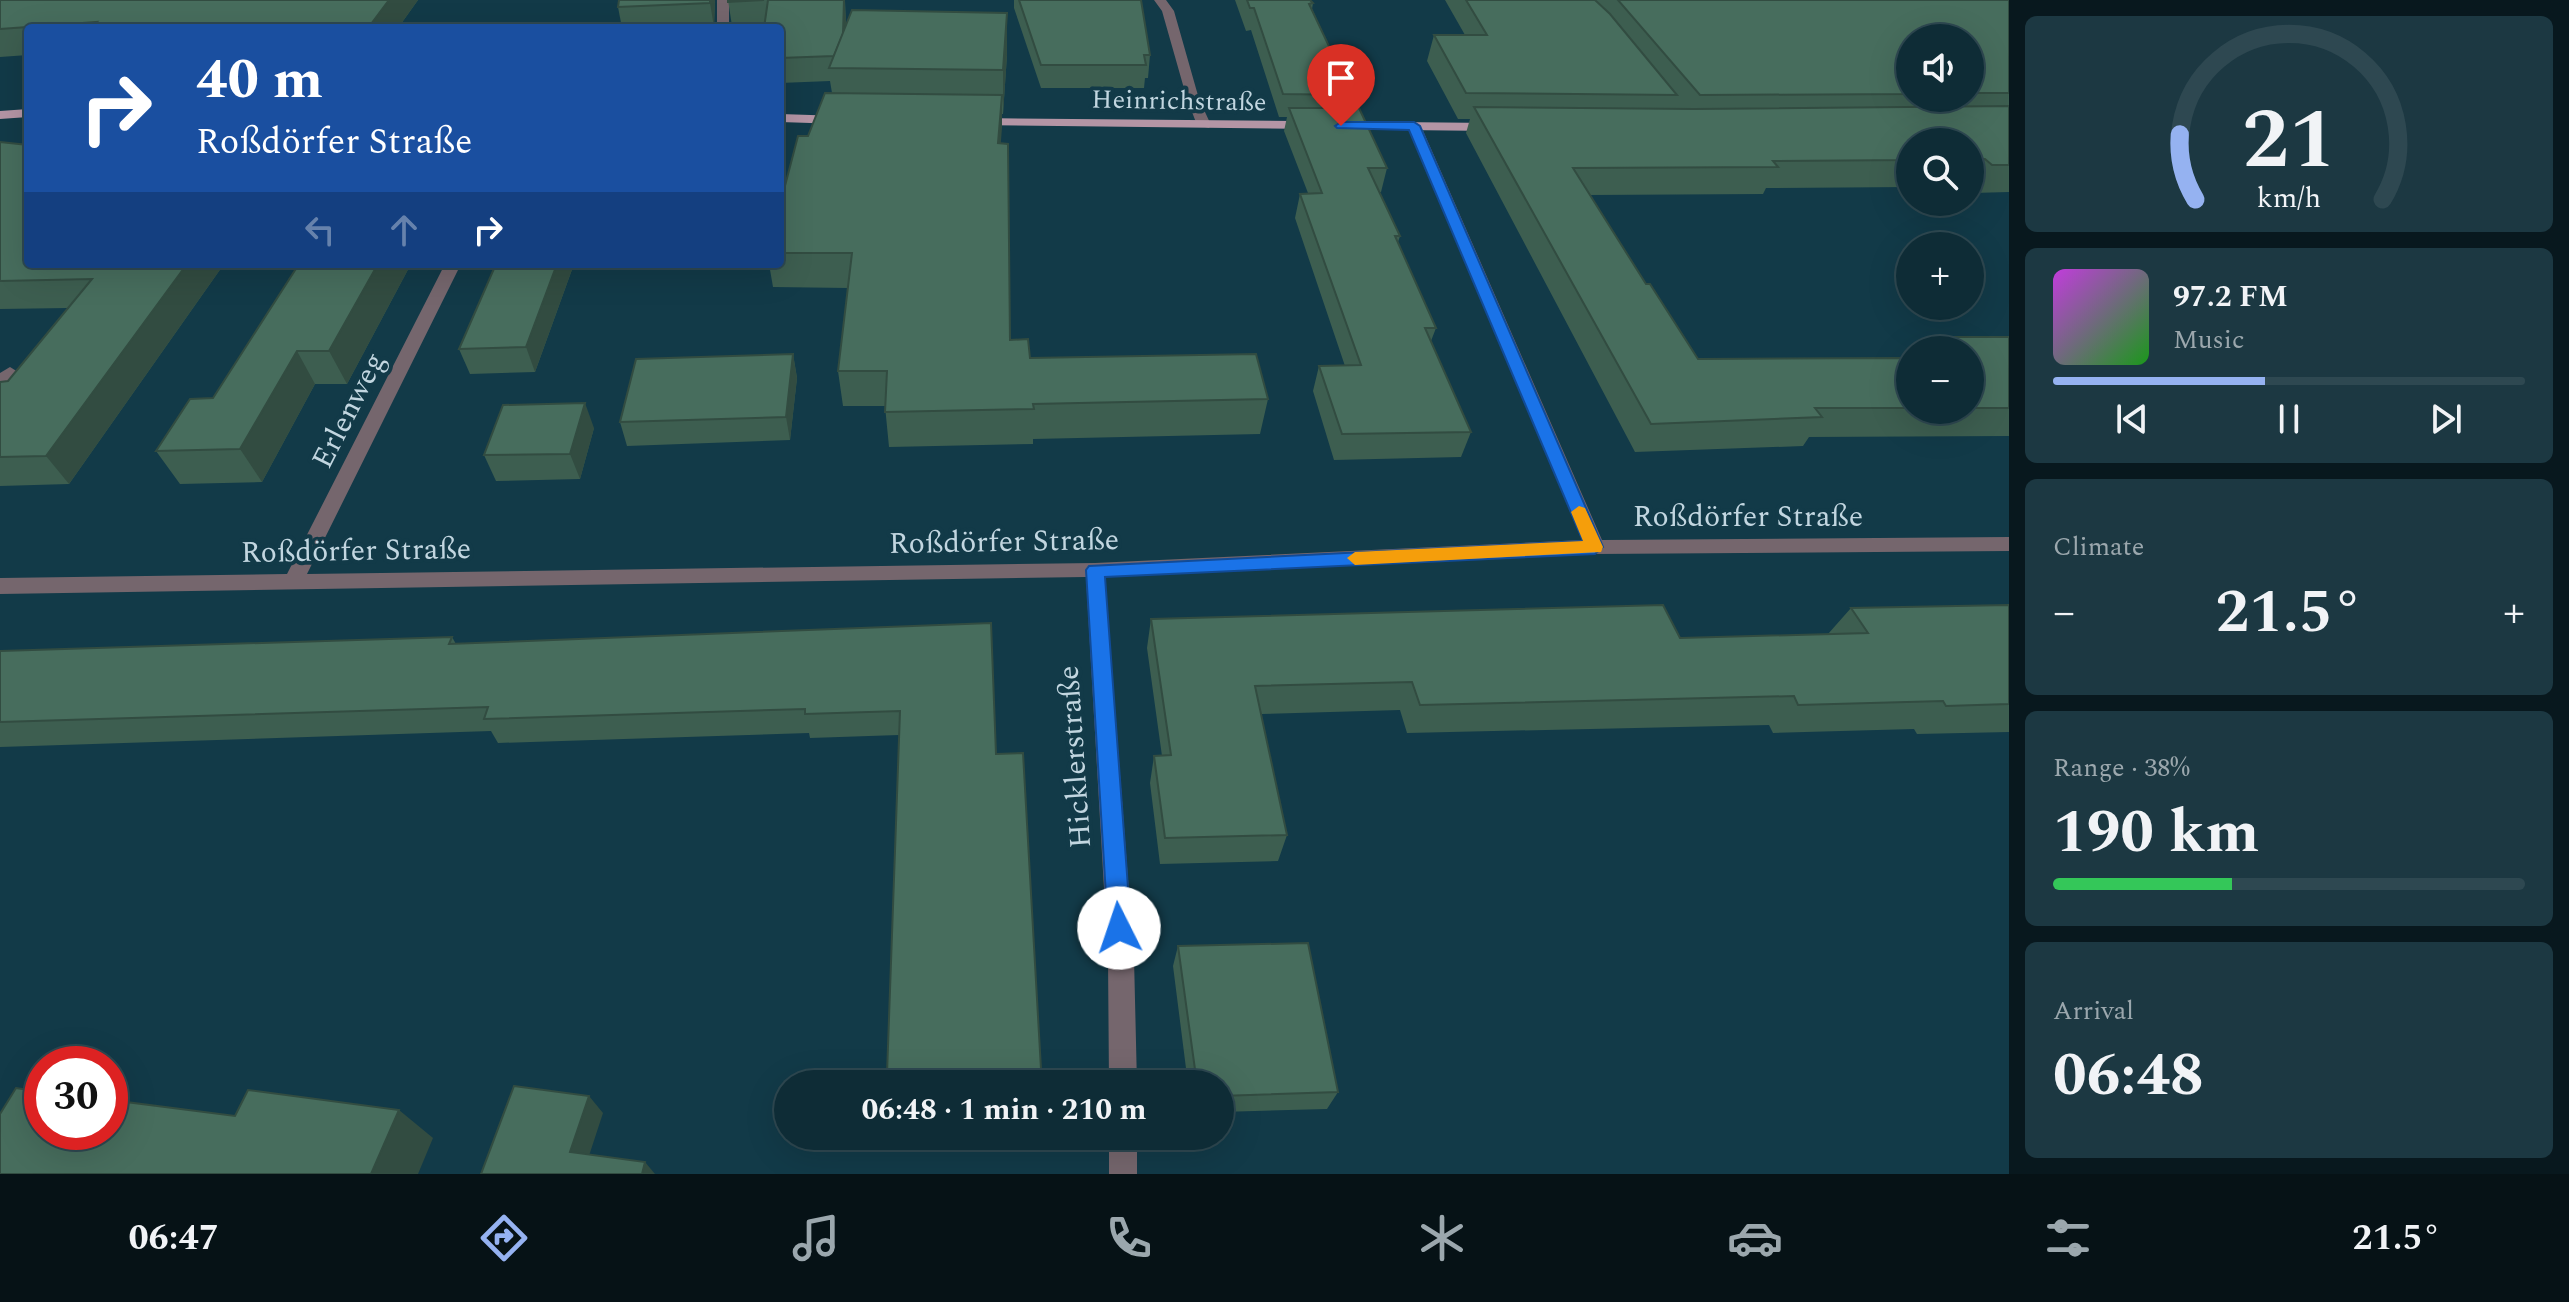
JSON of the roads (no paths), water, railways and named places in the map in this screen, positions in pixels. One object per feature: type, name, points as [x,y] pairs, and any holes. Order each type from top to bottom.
[{"type":"main road","points":[[0,115],[24,113]]},
{"type":"main road","points":[[784,118],[857,121]]},
{"type":"main road","name":"Heinrichstraße","points":[[968,122],[1508,127]]},
{"type":"street","points":[[723,0],[723,24]]},
{"type":"street","points":[[1160,0],[1168,11],[1193,99],[1204,125]]},
{"type":"street","points":[[1414,126],[1595,547]]},
{"type":"street","name":"Erlenweg","points":[[294,581],[451,268]]},
{"type":"street","name":"Roßdörfer Straße","points":[[0,586],[1095,570],[1595,547],[2009,544]]},
{"type":"street","name":"Hicklerstraße","points":[[1095,570],[1121,958],[1123,1070]]},
{"type":"street","points":[[1123,1150],[1123,1174]]}]
